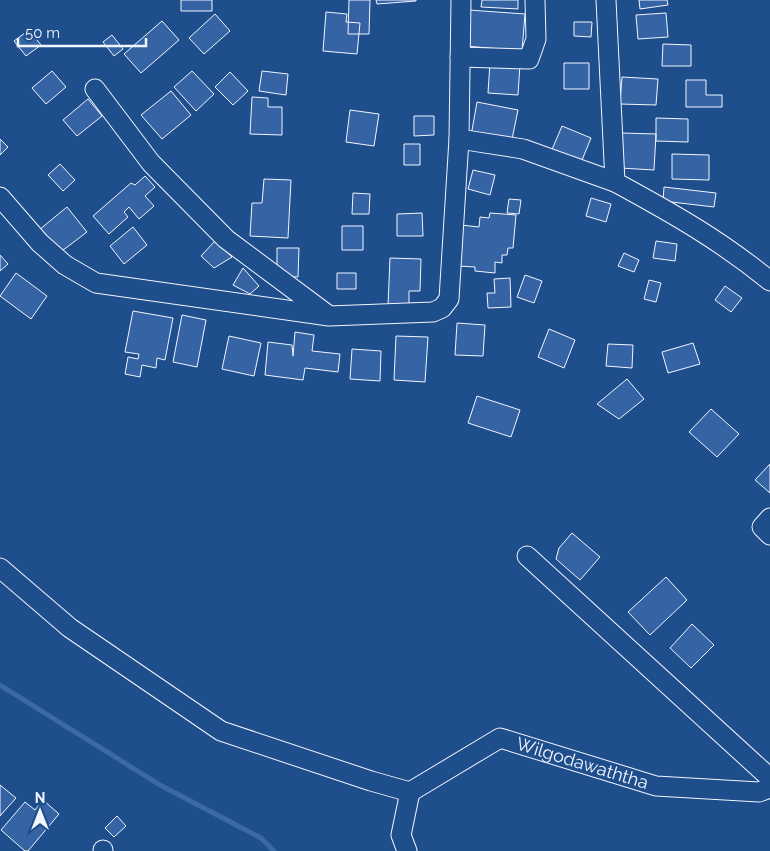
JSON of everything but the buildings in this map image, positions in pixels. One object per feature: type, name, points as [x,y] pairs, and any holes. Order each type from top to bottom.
[{"type":"street","points":[[0,197],[40,243],[65,265],[96,283],[329,316],[433,312],[442,308],[449,299],[459,139],[461,0]]},
{"type":"street","points":[[460,58],[528,59],[536,40],[535,0]]},
{"type":"street","points":[[606,0],[615,182]]},
{"type":"street","points":[[96,89],[151,163],[226,239],[329,316]]},
{"type":"street","points":[[459,139],[523,149],[615,182],[685,220],[731,249],[770,281]]},
{"type":"street","points":[[770,518],[762,527],[770,535]]},
{"type":"street","points":[[527,556],[770,778]]},
{"type":"street","points":[[0,568],[70,628],[220,731],[371,782],[410,792],[401,835],[407,851]]},
{"type":"street","name":"Wilgodawaththa","points":[[410,792],[500,738],[656,786],[759,792],[770,788]]},
{"type":"waterway","points":[[0,685],[160,785],[261,838],[274,851]]}]
